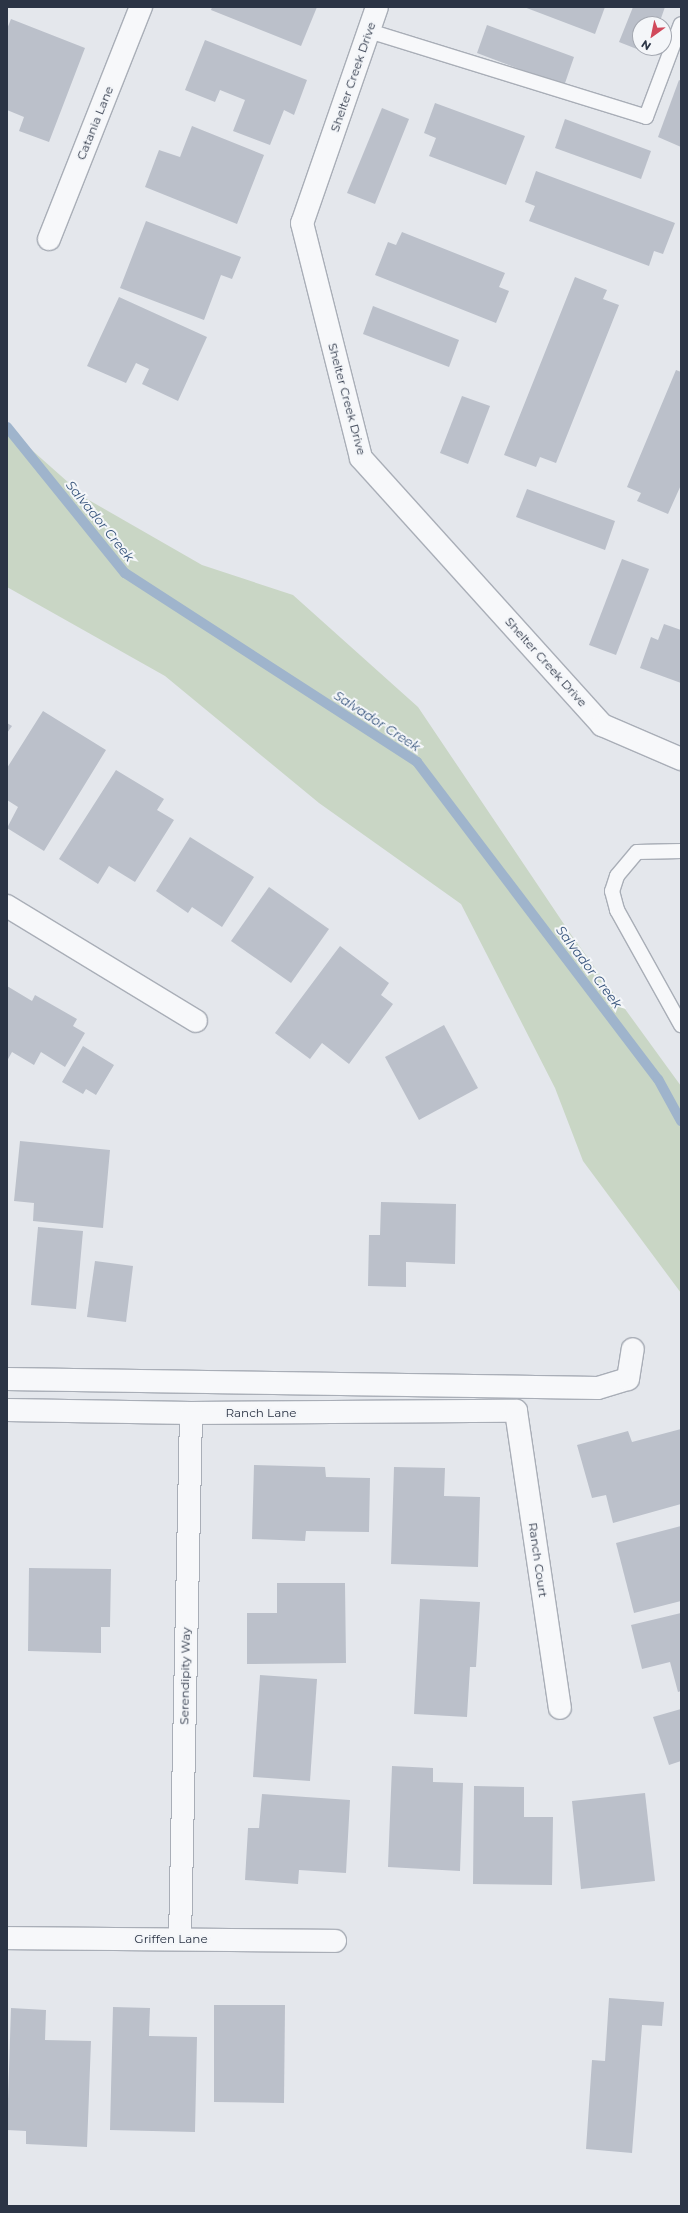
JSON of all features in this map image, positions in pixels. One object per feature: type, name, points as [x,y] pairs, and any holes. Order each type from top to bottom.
[{"type":"street","name":"Catania Lane","points":[[50,239],[141,7]]},
{"type":"street","name":"Shelter Creek Drive","points":[[377,7],[302,223],[361,458],[602,724],[681,759]]},
{"type":"street","points":[[7,906],[196,1021]]},
{"type":"street","points":[[7,1379],[598,1388],[628,1379],[633,1349]]},
{"type":"street","name":"Ranch Lane","points":[[7,1410],[191,1413],[516,1411]]},
{"type":"street","name":"Ranch Court","points":[[516,1411],[560,1708]]},
{"type":"street","name":"Serendipity Way","points":[[180,1940],[191,1413]]},
{"type":"street","name":"Griffen Lane","points":[[7,1938],[335,1941]]},
{"type":"lane","points":[[369,30],[646,117],[681,24]]},
{"type":"lane","points":[[681,851],[636,852],[617,876],[612,891],[617,910],[681,1025]]},
{"type":"green space","points":[[7,428],[87,499],[202,565],[293,595],[418,707],[572,936],[681,1086],[681,1293],[583,1161],[555,1088],[461,904],[319,803],[165,676],[7,587]]},
{"type":"building","points":[[212,7],[317,7],[301,46],[211,10]]},
{"type":"building","points":[[524,7],[605,7],[595,34]]},
{"type":"building","points":[[633,7],[665,7],[662,16],[632,16],[632,47],[619,42]]},
{"type":"building","points":[[11,19],[85,48],[49,142],[19,131],[24,117],[7,110],[7,29]]},
{"type":"building","points":[[487,25],[574,57],[564,86],[477,53]]},
{"type":"building","points":[[205,40],[307,80],[294,115],[284,110],[270,145],[233,131],[245,100],[220,90],[215,102],[185,90]]},
{"type":"building","points":[[679,80],[681,81],[681,147],[658,137]]},
{"type":"building","points":[[435,103],[525,136],[506,185],[429,156],[436,138],[424,133]]},
{"type":"building","points":[[382,108],[409,119],[375,204],[347,193]]},
{"type":"building","points":[[565,119],[651,151],[641,179],[555,148]]},
{"type":"building","points":[[192,126],[264,155],[237,224],[145,187],[159,150],[180,157]]},
{"type":"building","points":[[536,171],[675,223],[663,254],[654,251],[649,266],[529,221],[535,206],[525,202]]},
{"type":"building","points":[[146,221],[241,257],[232,279],[221,275],[204,320],[120,288]]},
{"type":"building","points":[[402,232],[505,273],[499,287],[509,291],[496,323],[375,275],[388,242],[396,245]]},
{"type":"building","points":[[575,277],[607,290],[603,299],[619,305],[556,463],[540,457],[536,467],[504,455]]},
{"type":"building","points":[[119,297],[207,337],[178,401],[142,384],[149,369],[136,363],[126,383],[87,366]]},
{"type":"building","points":[[373,306],[459,340],[449,367],[363,334]]},
{"type":"building","points":[[676,370],[681,372],[681,485],[668,514],[637,501],[641,493],[627,487]]},
{"type":"building","points":[[462,396],[490,406],[468,464],[440,453]]},
{"type":"building","points":[[527,489],[615,521],[605,550],[516,517]]},
{"type":"building","points":[[622,559],[649,569],[616,655],[589,645]]},
{"type":"building","points":[[664,624],[681,630],[681,683],[640,668],[651,637],[658,640]]},
{"type":"building","points":[[43,711],[106,750],[44,851],[7,828],[18,807],[7,800],[7,768]]},
{"type":"building","points":[[7,723],[12,726],[7,733]]},
{"type":"building","points":[[116,770],[164,799],[157,810],[174,820],[135,882],[109,866],[98,884],[59,859]]},
{"type":"building","points":[[190,837],[254,877],[222,927],[192,907],[188,913],[156,891]]},
{"type":"building","points":[[269,887],[329,929],[291,983],[231,941]]},
{"type":"building","points":[[340,946],[389,983],[381,995],[393,1004],[349,1064],[322,1043],[310,1059],[275,1033]]},
{"type":"building","points":[[7,986],[32,1001],[35,995],[77,1019],[73,1026],[85,1033],[65,1067],[41,1052],[34,1065],[12,1052],[7,1061]]},
{"type":"building","points":[[444,1025],[478,1088],[419,1120],[385,1057]]},
{"type":"building","points":[[83,1046],[114,1065],[96,1095],[86,1089],[83,1094],[62,1082]]},
{"type":"building","points":[[20,1141],[110,1150],[103,1228],[33,1221],[34,1203],[14,1201]]},
{"type":"building","points":[[381,1202],[456,1204],[455,1264],[406,1262],[406,1287],[368,1286],[369,1235],[380,1235]]},
{"type":"building","points":[[38,1227],[83,1231],[76,1309],[31,1305]]},
{"type":"building","points":[[95,1261],[133,1266],[126,1322],[87,1317]]},
{"type":"building","points":[[681,1429],[681,1504],[613,1523],[606,1495],[592,1498],[577,1445],[628,1431],[632,1442]]},
{"type":"building","points":[[254,1465],[325,1467],[326,1477],[370,1478],[369,1532],[306,1531],[305,1541],[252,1539]]},
{"type":"building","points":[[394,1467],[445,1468],[444,1496],[480,1497],[478,1567],[391,1564]]},
{"type":"building","points":[[681,1526],[681,1601],[634,1613],[616,1543]]},
{"type":"building","points":[[29,1568],[111,1569],[110,1627],[101,1627],[101,1653],[28,1651]]},
{"type":"building","points":[[277,1583],[345,1583],[346,1663],[247,1664],[247,1613],[277,1613]]},
{"type":"building","points":[[420,1599],[480,1602],[476,1667],[470,1667],[467,1717],[414,1714]]},
{"type":"building","points":[[681,1613],[681,1691],[678,1692],[670,1662],[642,1669],[631,1625]]},
{"type":"building","points":[[260,1675],[317,1679],[310,1781],[253,1777]]},
{"type":"building","points":[[681,1709],[681,1761],[669,1765],[653,1717]]},
{"type":"building","points":[[392,1766],[433,1768],[433,1782],[463,1783],[460,1871],[388,1867]]},
{"type":"building","points":[[474,1786],[524,1787],[524,1817],[553,1817],[552,1885],[473,1884]]},
{"type":"building","points":[[645,1793],[655,1881],[581,1889],[572,1801]]},
{"type":"building","points":[[262,1794],[350,1800],[346,1873],[299,1870],[298,1884],[245,1880],[248,1828],[259,1828]]},
{"type":"building","points":[[609,1998],[664,2002],[662,2026],[642,2025],[632,2153],[586,2149],[592,2060],[605,2061]]},
{"type":"building","points":[[214,2005],[285,2005],[284,2103],[214,2102]]},
{"type":"building","points":[[113,2007],[150,2008],[149,2036],[197,2037],[195,2132],[110,2130]]},
{"type":"building","points":[[11,2008],[46,2010],[45,2040],[91,2041],[87,2147],[26,2144],[26,2131],[7,2130]]},
{"type":"waterway","name":"Salvador Creek","points":[[7,427],[125,573],[417,762],[658,1079],[681,1121]]}]
